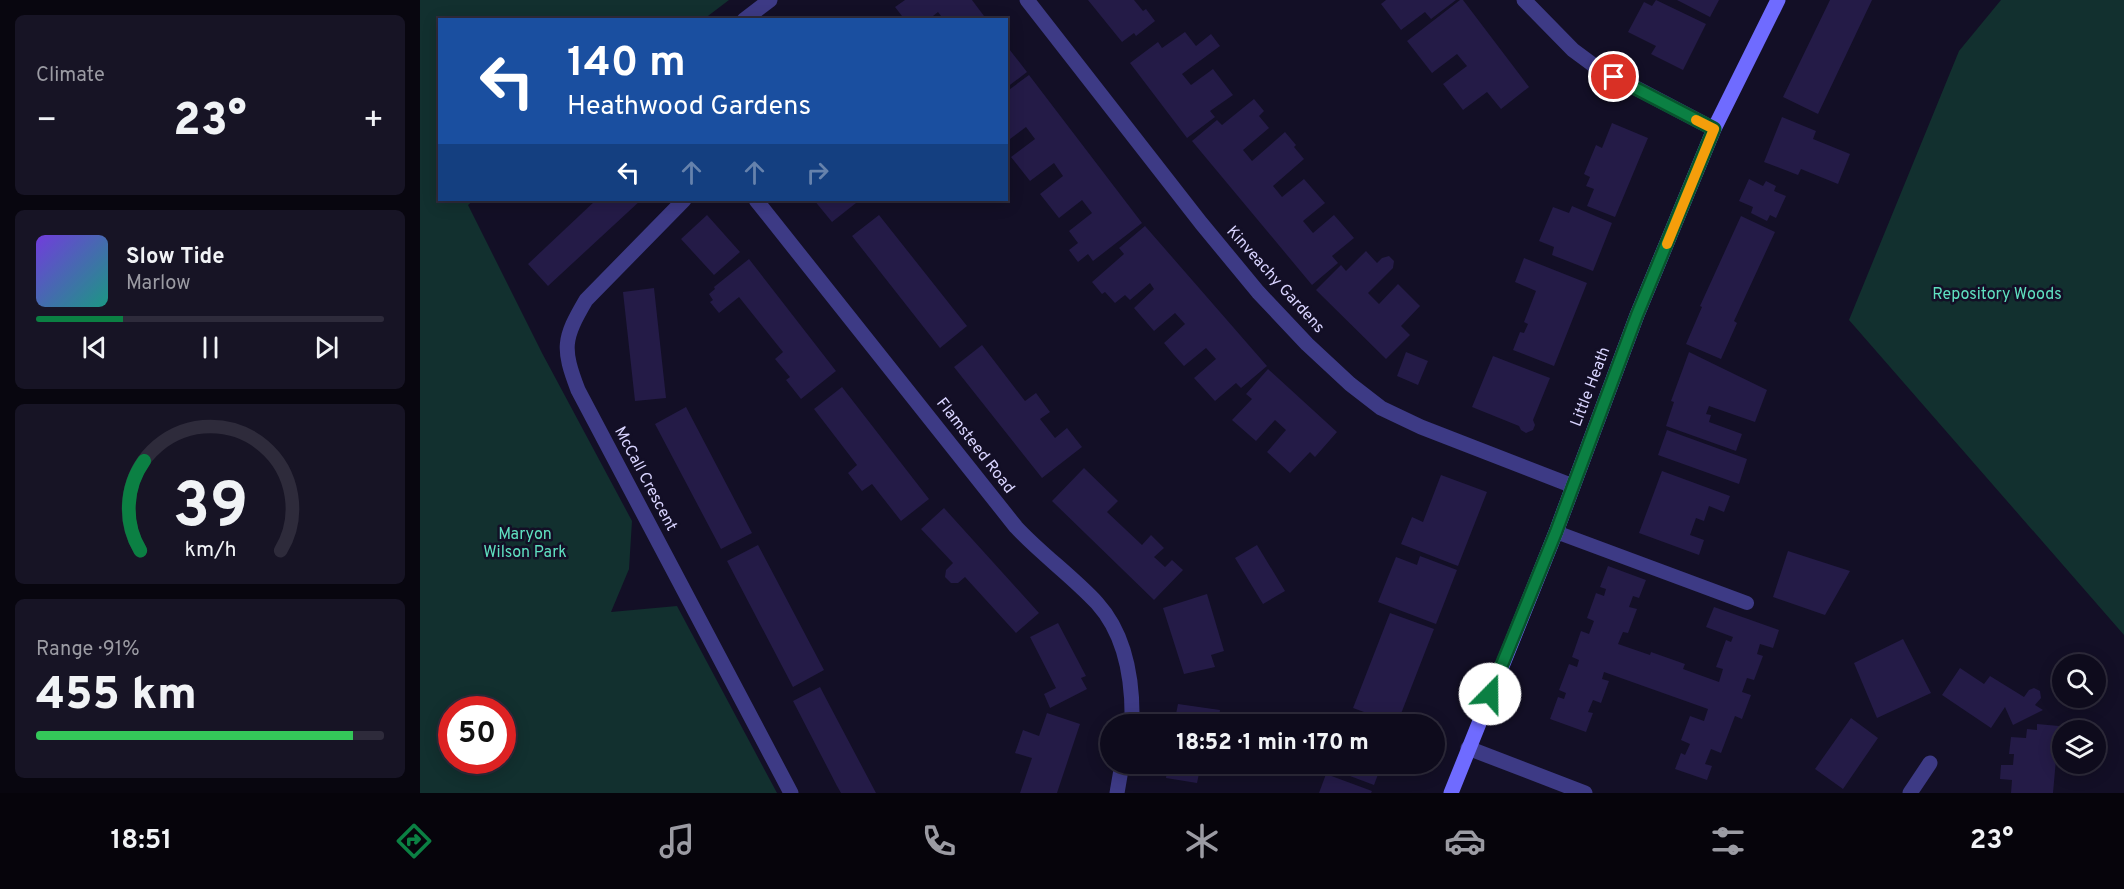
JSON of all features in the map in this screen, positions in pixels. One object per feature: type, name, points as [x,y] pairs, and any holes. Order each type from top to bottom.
[{"type":"main road","name":"Little Heath","points":[[1451,793],[1556,532],[1637,315],[1714,129],[1778,0]]},
{"type":"street","points":[[747,18],[770,0]]},
{"type":"street","name":"Kinveachy Gardens","points":[[1027,0],[1201,223],[1251,283],[1307,344],[1350,384],[1381,408],[1421,427],[1573,486]]},
{"type":"street","points":[[1524,0],[1567,45],[1596,67],[1714,129]]},
{"type":"street","name":"McCall Crescent","points":[[683,201],[586,300],[575,319],[567,341],[567,361],[578,390],[791,793]]},
{"type":"street","name":"Flamsteed Road","points":[[757,201],[1016,527],[1098,605],[1117,635],[1128,666],[1133,697],[1132,714]]},
{"type":"street","points":[[1468,748],[1584,793]]},
{"type":"street","points":[[1910,793],[1930,763]]},
{"type":"street","points":[[1117,793],[1120,774]]},
{"type":"lane","points":[[1556,532],[1747,603]]},
{"type":"green space","name":"Maryon Wilson Park","points":[[420,0],[729,0],[705,18],[438,18],[438,201],[473,201],[468,205],[542,353],[632,521],[629,569],[611,612],[677,606],[777,793],[420,793]]},
{"type":"green space","name":"Repository Woods","points":[[2001,0],[2124,0],[2124,635],[1849,320],[1959,51]]},
{"type":"building","points":[[905,0],[972,0],[986,18],[942,18],[938,12],[930,18],[903,18],[895,7]]},
{"type":"building","points":[[1088,0],[1134,0],[1143,11],[1146,9],[1155,21],[1136,36],[1134,33],[1122,42]]},
{"type":"building","points":[[1386,0],[1456,0],[1431,19],[1425,12],[1401,30],[1381,4]]},
{"type":"building","points":[[1463,0],[1529,87],[1501,109],[1487,92],[1463,110],[1443,84],[1467,66],[1457,54],[1432,73],[1407,41]]},
{"type":"building","points":[[1656,0],[1706,24],[1683,70],[1651,54],[1656,46],[1628,32],[1644,2],[1652,6]]},
{"type":"building","points":[[1677,0],[1719,0],[1710,17]]},
{"type":"building","points":[[1830,0],[1872,0],[1818,114],[1783,97]]},
{"type":"building","points":[[1185,32],[1196,46],[1211,34],[1220,46],[1182,74],[1191,85],[1213,69],[1233,95],[1210,111],[1215,117],[1187,138],[1130,63],[1158,42],[1162,48]]},
{"type":"building","points":[[1008,48],[1027,72],[1008,86]]},
{"type":"building","points":[[1029,75],[1142,223],[1093,261],[1088,254],[1078,262],[1069,250],[1078,243],[1069,231],[1092,213],[1082,200],[1059,218],[1040,194],[1063,176],[1054,163],[1030,181],[1011,157],[1035,139],[1026,127],[1008,140],[1008,91]]},
{"type":"building","points":[[1254,99],[1264,111],[1259,116],[1269,128],[1243,150],[1252,161],[1285,132],[1304,159],[1273,186],[1282,197],[1304,179],[1325,203],[1303,221],[1313,233],[1334,215],[1354,238],[1332,256],[1338,263],[1312,285],[1192,141],[1217,120],[1222,125]]},
{"type":"building","points":[[1782,117],[1816,131],[1813,139],[1850,154],[1838,184],[1801,169],[1798,175],[1764,162]]},
{"type":"building","points":[[1612,123],[1648,138],[1615,217],[1587,206],[1594,189],[1586,186],[1590,177],[1584,174],[1596,145],[1602,148]]},
{"type":"building","points":[[1749,179],[1763,186],[1766,181],[1776,186],[1774,191],[1786,196],[1776,218],[1770,215],[1767,221],[1751,213],[1753,207],[1739,201]]},
{"type":"building","points":[[595,201],[640,201],[548,286],[528,264]]},
{"type":"building","points":[[815,201],[855,201],[856,203],[832,222]]},
{"type":"building","points":[[1572,206],[1612,223],[1593,271],[1552,255],[1554,247],[1539,241],[1553,207],[1569,213]]},
{"type":"building","points":[[707,215],[740,252],[714,275],[681,239]]},
{"type":"building","points":[[879,215],[967,326],[940,348],[852,236]]},
{"type":"building","points":[[1741,216],[1775,232],[1734,321],[1737,323],[1721,359],[1686,344],[1702,307],[1700,306]]},
{"type":"building","points":[[1145,226],[1267,366],[1241,388],[1236,383],[1215,401],[1194,378],[1216,359],[1206,348],[1184,366],[1164,343],[1185,324],[1175,313],[1154,331],[1134,308],[1154,289],[1150,283],[1130,300],[1125,295],[1115,303],[1105,292],[1102,294],[1092,282],[1124,254],[1119,248]]},
{"type":"building","points":[[1366,251],[1377,263],[1389,256],[1394,261],[1393,268],[1368,293],[1379,304],[1398,284],[1420,306],[1401,326],[1410,335],[1386,359],[1316,290],[1341,265],[1346,271]]},
{"type":"building","points":[[1524,258],[1587,283],[1554,366],[1513,350],[1520,332],[1524,333],[1528,324],[1524,322],[1536,291],[1515,282]]},
{"type":"building","points":[[749,259],[836,371],[801,399],[786,380],[790,377],[775,359],[783,352],[739,297],[719,313],[710,302],[713,300],[709,294],[715,289],[714,287]]},
{"type":"building","points":[[654,288],[666,398],[635,401],[623,292]]},
{"type":"building","points":[[982,345],[1025,401],[1036,393],[1050,412],[1040,419],[1055,438],[1067,428],[1082,447],[1042,478],[954,367]]},
{"type":"building","points":[[1406,352],[1428,361],[1418,385],[1397,376]]},
{"type":"building","points":[[1689,352],[1767,390],[1755,422],[1709,406],[1706,414],[1711,415],[1709,422],[1742,434],[1736,451],[1666,426],[1674,402],[1671,401]]},
{"type":"building","points":[[1493,356],[1550,378],[1533,420],[1535,425],[1533,430],[1526,433],[1519,426],[1472,407]]},
{"type":"building","points":[[1268,369],[1337,432],[1315,457],[1310,452],[1290,473],[1267,452],[1286,430],[1275,420],[1256,441],[1232,420],[1252,399],[1246,394]]},
{"type":"building","points":[[842,387],[929,499],[901,521],[872,484],[862,491],[848,473],[857,465],[814,409]]},
{"type":"building","points":[[686,407],[752,533],[721,549],[655,424]]},
{"type":"building","points":[[1667,430],[1747,459],[1739,484],[1658,455]]},
{"type":"building","points":[[1084,468],[1118,501],[1107,512],[1142,545],[1151,535],[1164,548],[1154,557],[1165,567],[1172,560],[1183,570],[1154,600],[1052,501]]},
{"type":"building","points":[[1662,471],[1730,496],[1724,512],[1709,506],[1704,521],[1696,518],[1690,535],[1704,540],[1699,555],[1639,533]]},
{"type":"building","points":[[1441,475],[1487,492],[1458,566],[1401,544],[1412,517],[1423,522]]},
{"type":"building","points":[[944,508],[1039,613],[1016,633],[965,577],[958,583],[951,583],[945,577],[946,570],[953,563],[921,529]]},
{"type":"building","points":[[758,545],[824,670],[793,687],[727,561]]},
{"type":"building","points":[[1257,545],[1285,591],[1263,604],[1235,558]]},
{"type":"building","points":[[1788,551],[1850,571],[1825,615],[1773,597]]},
{"type":"building","points":[[1420,556],[1457,570],[1436,624],[1378,602],[1396,557],[1417,565]]},
{"type":"building","points":[[1608,566],[1646,580],[1639,598],[1633,596],[1629,607],[1637,609],[1628,633],[1623,632],[1618,644],[1685,664],[1683,669],[1719,682],[1723,669],[1716,667],[1726,640],[1731,642],[1733,637],[1706,627],[1714,607],[1779,630],[1773,648],[1760,644],[1757,654],[1763,656],[1754,680],[1747,678],[1742,692],[1751,695],[1742,719],[1735,716],[1721,753],[1711,749],[1705,764],[1712,766],[1707,780],[1675,769],[1681,753],[1685,755],[1690,744],[1681,740],[1690,716],[1704,721],[1708,709],[1604,672],[1602,679],[1609,681],[1601,703],[1593,700],[1588,712],[1593,713],[1586,732],[1550,719],[1558,697],[1564,699],[1566,693],[1559,690],[1569,664],[1577,667],[1579,660],[1572,657],[1581,631],[1589,634],[1594,621],[1587,618],[1596,593],[1604,596],[1606,589],[1600,587]]},
{"type":"building","points":[[1207,594],[1224,651],[1211,655],[1215,667],[1184,674],[1163,608]]},
{"type":"building","points":[[1390,613],[1434,629],[1401,714],[1370,714],[1353,708]]},
{"type":"building","points":[[1058,623],[1086,676],[1081,678],[1087,689],[1050,708],[1044,694],[1056,688],[1030,637]]},
{"type":"building","points":[[1903,639],[1931,693],[1877,718],[1854,663]]},
{"type":"building","points":[[1960,668],[1984,684],[1990,676],[2024,697],[2029,690],[2034,688],[2040,691],[2041,698],[2035,705],[2043,710],[2013,725],[2005,707],[1991,728],[1942,695]]},
{"type":"building","points":[[820,687],[876,793],[841,793],[837,786],[793,701]]},
{"type":"building","points":[[1178,704],[1220,710],[1219,714],[1176,714]]},
{"type":"building","points":[[1047,713],[1080,724],[1057,793],[1020,793],[1032,758],[1015,753],[1023,730],[1039,736]]},
{"type":"building","points":[[1851,718],[1878,738],[1843,789],[1815,769]]},
{"type":"building","points":[[2037,724],[2052,725],[2052,774],[2055,774],[2053,793],[2011,793],[2012,780],[2000,779],[2001,765],[2013,765],[2014,754],[2009,754],[2011,737],[2026,738],[2027,729],[2037,730]]},
{"type":"building","points":[[1167,774],[1199,774],[1197,783],[1166,778]]},
{"type":"building","points":[[1326,774],[1372,791],[1371,793],[1319,793]]},
{"type":"building","points":[[1345,774],[1378,774],[1374,785]]},
{"type":"slow traffic","points":[[1667,244],[1714,129],[1696,120]]},
{"type":"route","points":[[1490,694],[1556,532],[1637,315],[1714,129],[1614,77]]}]
